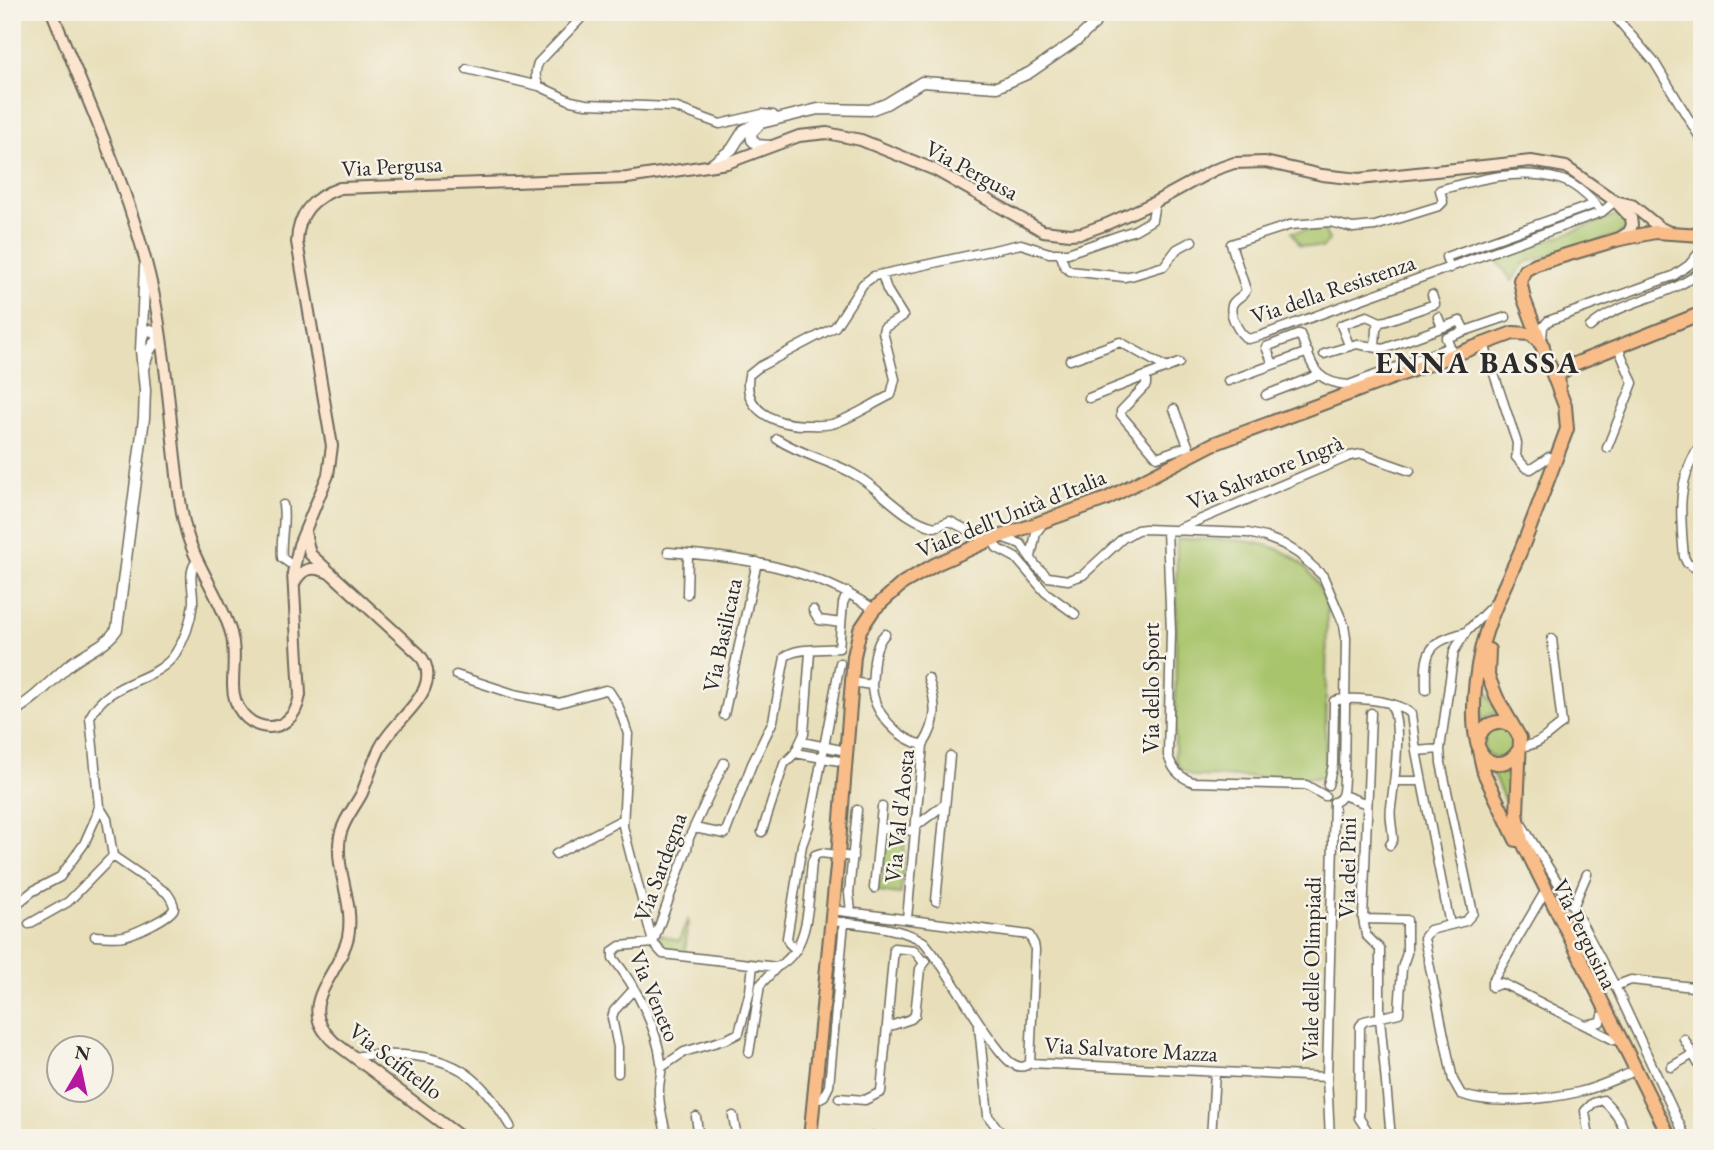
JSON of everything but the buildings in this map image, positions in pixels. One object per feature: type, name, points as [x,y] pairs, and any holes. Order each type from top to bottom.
[{"type":"main road","name":"Via Pergusa","points":[[52,12],[129,204],[145,256],[160,334],[181,510],[196,562],[224,614],[231,634],[234,647],[234,698],[243,716],[259,726],[279,725],[293,715],[298,707],[299,669],[292,589],[295,560],[328,475],[332,446],[297,242],[300,219],[312,202],[328,192],[340,188],[627,178],[743,158],[811,133],[842,135],[861,140],[935,170],[1028,224],[1056,234],[1082,233],[1155,202],[1225,165],[1265,163],[1322,175],[1378,179],[1531,161],[1545,162],[1573,171],[1615,201],[1632,205],[1658,227],[1672,233]]},
{"type":"main road","points":[[1615,201],[1631,218],[1632,225],[1629,232],[1616,240]]},
{"type":"main road","points":[[1516,730],[1504,722],[1489,724],[1479,735],[1478,745],[1484,757],[1494,763],[1506,762],[1519,748],[1516,730],[1497,698],[1488,676],[1489,649],[1522,547],[1567,429],[1567,413],[1524,299],[1520,280],[1528,268],[1616,240],[1655,232],[1702,235]]},
{"type":"main road","points":[[1513,334],[1522,323],[1524,299]]},
{"type":"main road","points":[[1560,392],[1558,375],[1572,365],[1702,313]]},
{"type":"main road","points":[[1513,334],[1531,334],[1543,346]]},
{"type":"main road","name":"Viale dell'Unità d'Italia","points":[[810,1138],[840,919],[838,856],[851,682],[857,636],[874,609],[914,575],[993,539],[1025,536],[1044,522],[1106,499],[1189,450],[1213,444],[1452,351],[1513,334]]},
{"type":"main road","points":[[1550,363],[1558,366],[1572,365]]},
{"type":"main road","points":[[305,529],[306,541],[315,563]]},
{"type":"main road","name":"Via Pergusina","points":[[1522,547],[1496,603],[1482,645],[1477,671],[1475,714],[1484,773],[1662,1138]]},
{"type":"main road","points":[[295,560],[315,563]]},
{"type":"main road","points":[[292,589],[299,573],[315,563]]},
{"type":"main road","name":"Via Scifitello","points":[[315,563],[337,577],[419,654],[425,661],[429,674],[423,694],[390,732],[380,748],[361,795],[340,836],[339,853],[350,910],[348,936],[316,1008],[320,1024],[327,1035],[461,1138]]},
{"type":"main road","name":"Via Pergusina","points":[[1519,748],[1517,817],[1522,841],[1670,1138]]},
{"type":"street","points":[[539,86],[535,70],[538,64],[587,12]]},
{"type":"street","points":[[711,165],[726,155],[744,130],[761,123],[818,109],[870,110],[886,104],[922,82],[988,88],[1010,83],[1077,40],[1094,24],[1100,12]]},
{"type":"street","points":[[1611,12],[1655,63],[1702,141]]},
{"type":"street","points":[[467,69],[539,86],[571,101],[586,104],[674,107],[720,124],[762,114],[773,115],[777,119]]},
{"type":"street","points":[[743,158],[751,133],[761,123]]},
{"type":"street","points":[[751,133],[752,140],[757,145],[772,146]]},
{"type":"street","points":[[737,141],[737,149],[743,158]]},
{"type":"street","name":"Via della Resistenza","points":[[1602,212],[1561,179],[1528,175],[1497,176],[1440,190],[1443,202],[1439,206],[1375,226],[1353,228],[1330,222],[1290,225],[1231,244],[1246,289],[1242,297],[1232,304],[1231,309],[1240,333],[1248,339],[1260,336],[1602,212],[1615,201]]},
{"type":"street","points":[[882,274],[887,289],[903,316],[884,328],[883,332],[895,379],[891,395],[835,423],[825,425],[794,424],[762,414],[749,396],[749,375],[759,367],[835,327],[867,280],[882,274],[967,254],[1021,244],[1049,253],[1090,247],[1135,230],[1152,220],[1155,202]]},
{"type":"street","points":[[1450,268],[1446,257],[1595,204]]},
{"type":"street","points":[[1060,253],[1065,267],[1070,271],[1124,277],[1164,266],[1177,248],[1192,242]]},
{"type":"street","points":[[1543,346],[1542,327],[1548,321],[1673,276],[1689,265],[1702,249]]},
{"type":"street","points":[[12,712],[27,704],[76,660],[106,642],[117,629],[144,418],[144,368],[141,361],[145,256]]},
{"type":"street","points":[[1590,327],[1615,310],[1677,288],[1702,270]]},
{"type":"street","points":[[1375,347],[1376,329],[1380,322],[1435,304],[1432,295]]},
{"type":"street","points":[[1349,345],[1341,325],[1367,316],[1380,322]]},
{"type":"street","points":[[1438,317],[1442,327]]},
{"type":"street","points":[[1273,364],[1266,347],[1300,334],[1318,375],[1332,384],[1349,385],[1452,351],[1446,338],[1506,317]]},
{"type":"street","points":[[1324,354],[1357,344],[1383,349],[1460,321],[1465,331]]},
{"type":"street","points":[[142,338],[146,331],[150,330],[160,334],[144,368]]},
{"type":"street","points":[[1070,360],[1120,342],[1167,368]]},
{"type":"street","points":[[1484,344],[1517,443],[1516,457],[1526,468],[1531,469],[1549,457],[1556,458]]},
{"type":"street","points":[[1607,448],[1633,383],[1618,347]]},
{"type":"street","points":[[1228,381],[1308,352]]},
{"type":"street","points":[[144,368],[155,359],[164,363]]},
{"type":"street","points":[[1089,398],[1179,363]]},
{"type":"street","points":[[1266,395],[1318,375]]},
{"type":"street","points":[[1146,376],[1146,385],[1121,411],[1121,415],[1157,457],[1189,450],[1174,409]]},
{"type":"street","points":[[777,439],[811,457],[854,474],[918,523],[935,527],[950,521],[993,539],[997,548],[1016,558],[1045,593],[1075,614]]},
{"type":"street","points":[[1702,442],[1687,468],[1680,508],[1684,557],[1687,563],[1702,572]]},
{"type":"street","name":"Via Salvatore Ingrà","points":[[1171,530],[1350,456],[1362,454],[1410,471]]},
{"type":"street","points":[[283,505],[285,518],[282,558],[289,563],[295,560]]},
{"type":"street","points":[[1025,536],[1036,566],[1048,577],[1068,580],[1083,575],[1129,534],[1145,529],[1248,533],[1283,544],[1312,564],[1329,589],[1344,625],[1346,638],[1345,698],[1343,793],[1339,800],[1334,802],[1325,796],[1332,765],[1334,701],[1345,698],[1391,704],[1403,707],[1411,714],[1420,781],[1450,925]]},
{"type":"street","name":"Via dello Sport","points":[[1171,530],[1168,755],[1171,765],[1184,779],[1193,782],[1306,785],[1325,796]]},
{"type":"street","points":[[1025,536],[1031,557]]},
{"type":"street","name":"Via Basilicata","points":[[668,552],[744,559],[806,575],[848,592],[874,609]]},
{"type":"street","name":"Via Basilicata","points":[[687,594],[688,554]]},
{"type":"street","points":[[95,936],[124,936],[158,922],[172,913],[174,908],[167,893],[113,856],[107,819],[99,806],[90,717],[96,708],[117,690],[132,680],[158,671],[174,655],[189,622],[193,596],[191,572],[196,562]]},
{"type":"street","name":"Via Basilicata","points":[[724,715],[757,562]]},
{"type":"street","points":[[694,828],[725,834],[752,764],[773,721],[785,657],[798,650],[810,652],[839,648],[843,603],[848,592]]},
{"type":"street","points":[[1489,649],[1488,640],[1498,610],[1496,603],[1466,632],[1454,651],[1440,749],[1473,913],[1466,921],[1430,930],[1424,938],[1453,1080],[1461,1094],[1479,1099],[1530,1099],[1578,1092],[1630,1073]]},
{"type":"street","points":[[813,610],[819,620],[841,623]]},
{"type":"street","points":[[1426,690],[1425,662],[1433,647],[1442,639],[1466,632]]},
{"type":"street","points":[[885,634],[878,640],[874,654],[872,685],[876,706],[902,738],[923,745]]},
{"type":"street","points":[[1519,748],[1540,742],[1562,724],[1552,639]]},
{"type":"street","points":[[762,832],[784,764],[802,742],[810,652]]},
{"type":"street","points":[[796,950],[787,938],[802,845],[807,835],[840,663]]},
{"type":"street","points":[[456,675],[514,694],[559,703],[609,691],[624,720],[629,743],[623,819],[653,943]]},
{"type":"street","name":"Via Val d'Aosta","points":[[907,919],[923,745],[935,723],[934,694],[929,678]]},
{"type":"street","points":[[851,682],[872,685]]},
{"type":"street","points":[[1390,845],[1393,840],[1391,805],[1395,781],[1397,716],[1391,704]]},
{"type":"street","name":"Via dei Pini","points":[[1371,713],[1363,919],[1366,936],[1380,949],[1380,1018],[1391,1138]]},
{"type":"street","points":[[802,742],[824,747],[846,757]]},
{"type":"street","points":[[1416,751],[1440,749]]},
{"type":"street","points":[[795,753],[822,758],[846,757]]},
{"type":"street","points":[[936,901],[950,756]]},
{"type":"street","name":"Via Sardegna","points":[[724,763],[694,828],[653,943],[663,954],[777,967]]},
{"type":"street","points":[[1395,781],[1420,781]]},
{"type":"street","points":[[1328,785],[1336,783],[1341,786],[1343,793],[1367,804]]},
{"type":"street","name":"Viale delle Olimpiadi","points":[[1330,1138],[1327,1077],[1334,802]]},
{"type":"street","points":[[880,828],[915,828],[945,804]]},
{"type":"street","points":[[12,908],[23,897],[55,881],[65,871],[84,844],[99,806]]},
{"type":"street","points":[[874,887],[882,807]]},
{"type":"street","points":[[840,919],[852,912],[849,893],[857,810]]},
{"type":"street","points":[[1517,817],[1573,907],[1664,1070],[1686,1138]]},
{"type":"street","points":[[556,854],[623,819]]},
{"type":"street","points":[[749,1052],[760,985],[777,967],[788,960],[796,950],[802,934],[813,859],[817,854],[853,857]]},
{"type":"street","points":[[29,924],[68,902],[113,856]]},
{"type":"street","points":[[1573,907],[1587,874]]},
{"type":"street","points":[[1543,895],[1492,982],[1492,987],[1502,983],[1614,1040]]},
{"type":"street","name":"Via Salvatore Mazza","points":[[840,919],[852,912],[1022,933],[1032,940],[1035,950],[1030,1063],[1327,1077]]},
{"type":"street","points":[[840,919],[916,937],[924,942],[978,1023],[1012,1064],[1025,1067],[1030,1063]]},
{"type":"street","points":[[1363,919],[1407,920],[1407,953],[1402,968],[1401,1009],[1395,1015],[1364,1021],[1360,1026],[1359,1118],[1369,1133],[1369,1138]]},
{"type":"street","name":"Via Veneto","points":[[653,943],[620,946],[613,951],[613,958],[643,1005],[661,1057],[659,1091],[667,1138]]},
{"type":"street","points":[[839,1098],[865,1100],[881,1092],[894,948],[914,950],[924,962]]},
{"type":"street","points":[[887,1027],[911,1019],[915,1015],[920,969],[924,962],[935,956]]},
{"type":"street","points":[[662,1067],[684,1052],[739,1033],[750,991],[753,965]]},
{"type":"street","points":[[1615,986],[1631,981],[1702,988]]},
{"type":"street","points":[[618,1073],[618,1047],[612,1018],[614,1012],[635,989]]},
{"type":"street","points":[[1583,1025],[1596,1024],[1602,1016]]},
{"type":"street","points":[[978,1023],[989,1116],[1005,1138]]},
{"type":"street","points":[[1684,1039],[1702,1070]]},
{"type":"street","points":[[355,1057],[377,1054],[418,1056],[449,1063],[469,1074],[479,1084],[510,1126]]},
{"type":"street","points":[[1664,1070],[1693,1054]]},
{"type":"street","points":[[1211,1138],[1215,1072]]},
{"type":"street","points":[[1589,1138],[1585,1111],[1593,1103],[1603,1100],[1614,1110],[1624,1128],[1626,1138]]},
{"type":"street","points":[[733,1116],[737,1138]]},
{"type":"street","points":[[696,1117],[699,1138]]},
{"type":"street","points":[[869,1138],[889,1138]]},
{"type":"green space","points":[[1618,215],[1628,222],[1628,227],[1619,235],[1524,263],[1512,281],[1496,259]]},
{"type":"green space","points":[[1323,228],[1329,240],[1323,248],[1300,245],[1292,232]]},
{"type":"green space","points":[[1177,539],[1246,541],[1267,546],[1286,553],[1303,565],[1317,582],[1327,606],[1325,778],[1193,776],[1180,768],[1175,758]]},
{"type":"green space","points":[[1483,685],[1499,714],[1491,714],[1481,720]]},
{"type":"green space","points":[[1505,726],[1515,736],[1515,746],[1507,757],[1493,758],[1483,748],[1487,730]]},
{"type":"green space","points":[[1512,765],[1509,810],[1490,768],[1505,769]]},
{"type":"green space","points":[[886,833],[905,835],[901,894],[878,892],[879,882],[882,881]]},
{"type":"green space","points":[[688,919],[685,954],[665,951],[658,944],[659,934],[679,941]]},
{"type":"district","name":"ENNA BASSA","points":[[1478,362]]}]
